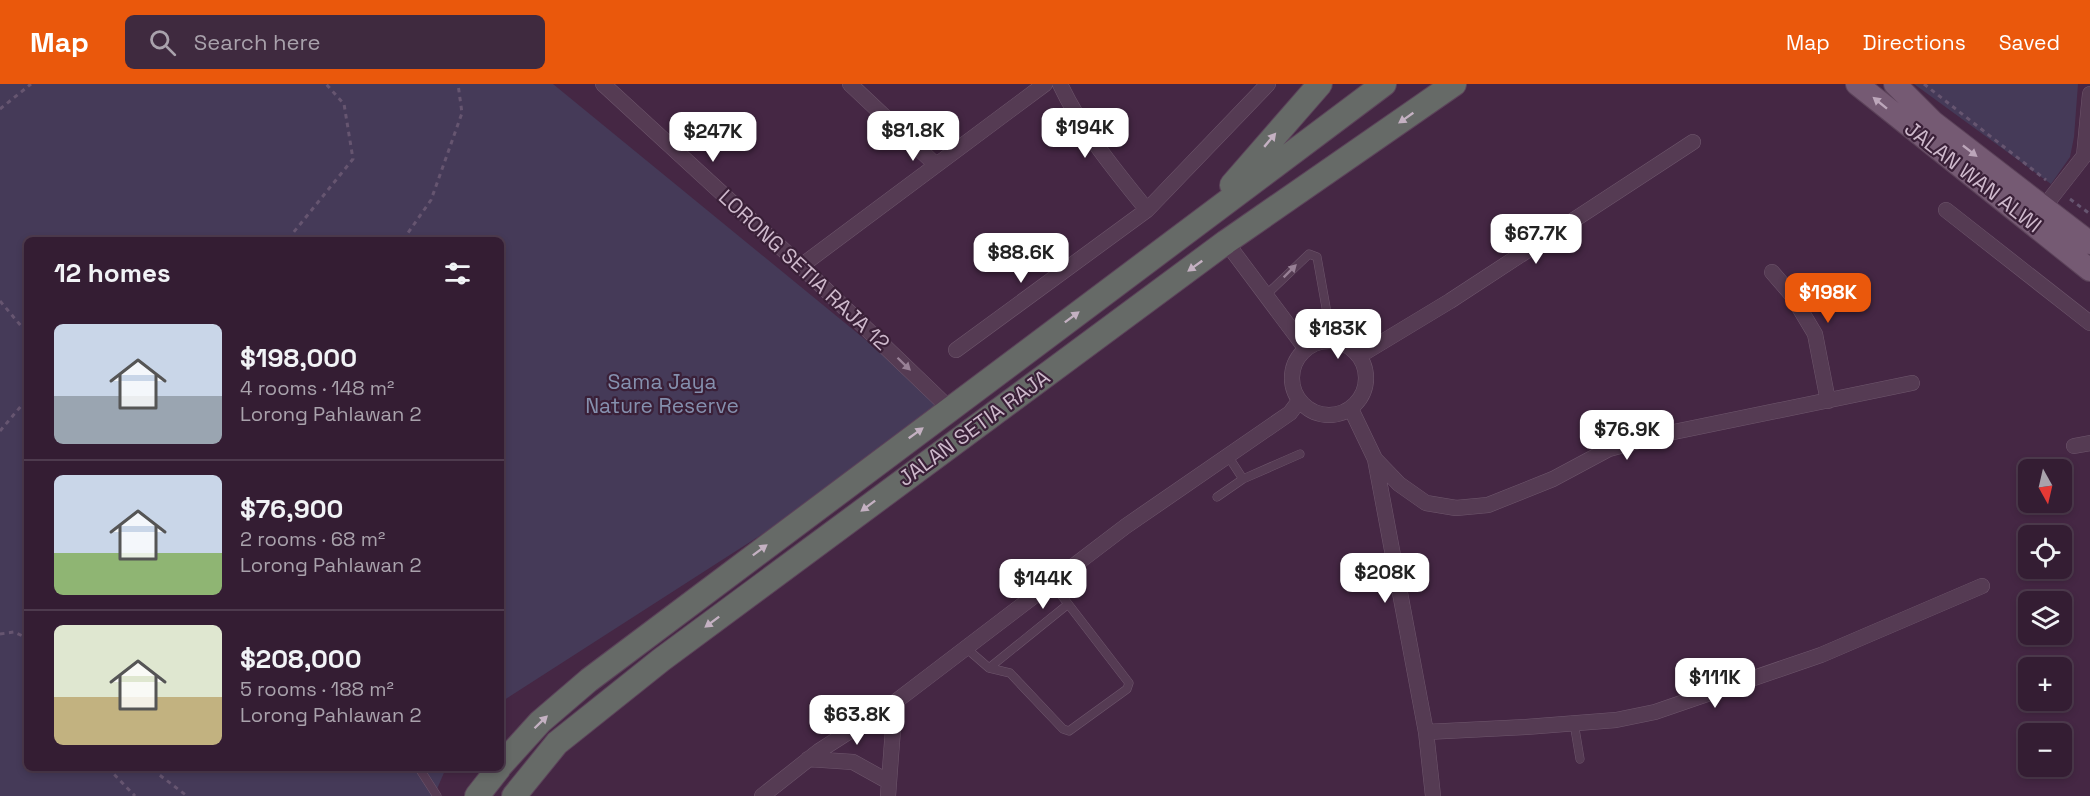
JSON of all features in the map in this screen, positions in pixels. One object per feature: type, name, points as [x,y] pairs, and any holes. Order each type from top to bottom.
[{"type":"highway","points":[[1205,217],[1320,84]]},
{"type":"highway","name":"JALAN SETIA RAJA","points":[[504,762],[540,722],[589,680],[1384,84]]},
{"type":"highway","name":"JALAN SETIA RAJA","points":[[520,788],[557,743],[661,660],[1226,242],[1454,84]]},
{"type":"highway","name":"JALAN SETIA RAJA","points":[[477,796],[497,771]]},
{"type":"highway","points":[[499,796],[507,786],[520,788]]},
{"type":"main road","name":"JALAN WAN ALWI","points":[[1857,84],[2090,270]]},
{"type":"main road","name":"JALAN WAN ALWI","points":[[1895,84],[1934,122],[2090,243]]},
{"type":"street","name":"LORONG SETIA RAJA 12","points":[[603,84],[801,266],[950,409]]},
{"type":"street","points":[[850,84],[936,165]]},
{"type":"street","points":[[801,266],[1045,84]]},
{"type":"street","points":[[1060,84],[1074,114],[1101,154],[1147,210]]},
{"type":"street","points":[[956,350],[1147,210],[1268,84]]},
{"type":"street","points":[[2044,207],[2084,156],[2090,94]]},
{"type":"street","points":[[1359,356],[1450,301],[1693,142]]},
{"type":"street","points":[[1946,210],[2090,323]]},
{"type":"street","points":[[1226,242],[1306,349]]},
{"type":"street","points":[[1772,272],[1791,294],[1815,334],[1828,401]]},
{"type":"street","points":[[1332,341],[1342,344],[1359,356],[1367,374],[1364,394],[1352,409],[1333,416],[1314,413],[1299,401],[1292,383],[1294,364],[1306,349],[1318,343],[1332,341]]},
{"type":"street","points":[[1375,459],[1400,484],[1426,503],[1456,508],[1488,505],[1553,479],[1609,449],[1664,434],[1912,383]]},
{"type":"street","points":[[762,796],[808,759],[895,702],[1126,526],[1290,412],[1299,401]]},
{"type":"street","points":[[1352,409],[1375,459],[1426,732],[1433,796]]},
{"type":"street","points":[[2074,446],[2090,443]]},
{"type":"street","points":[[1426,732],[1616,720],[1655,712],[1821,655],[1982,586]]},
{"type":"street","points":[[888,789],[895,702]]},
{"type":"street","points":[[808,759],[852,762],[888,789]]},
{"type":"lane","points":[[1266,295],[1302,259],[1309,254],[1317,257],[1332,341]]},
{"type":"lane","points":[[1217,497],[1243,479],[1300,454]]},
{"type":"lane","points":[[1228,456],[1243,479]]},
{"type":"lane","points":[[966,648],[989,668],[1010,673],[1063,729],[1069,731],[1127,689],[1129,683],[1052,583]]},
{"type":"lane","points":[[989,668],[1067,605]]},
{"type":"lane","points":[[1574,723],[1580,759]]},
{"type":"lane","points":[[421,771],[437,796]]},
{"type":"path","points":[[0,109],[31,84]]},
{"type":"path","points":[[291,237],[353,159],[344,105],[326,84]]},
{"type":"path","points":[[405,237],[431,200],[462,113],[458,84]]},
{"type":"path","points":[[1924,84],[2090,214]]},
{"type":"path","points":[[0,301],[24,329]]},
{"type":"path","points":[[0,431],[24,403]]},
{"type":"path","points":[[0,633],[14,632],[24,637]]},
{"type":"path","points":[[111,771],[135,796]]},
{"type":"path","points":[[156,771],[187,796]]},
{"type":"green space","name":"Sama Jaya Nature Reserve","points":[[0,84],[553,84],[950,409],[898,447],[504,700],[504,237],[24,237],[24,771],[445,771],[434,796],[0,796]]},
{"type":"green space","points":[[1914,84],[2078,84],[2070,157],[2051,184]]}]
